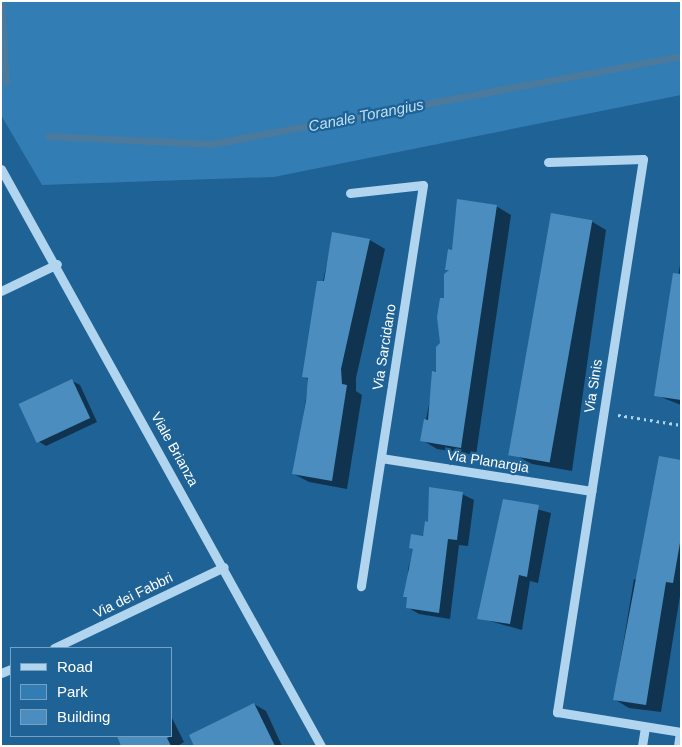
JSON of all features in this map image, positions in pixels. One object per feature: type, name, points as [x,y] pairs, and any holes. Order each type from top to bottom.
[{"type":"street","name":"Via Sinis","points":[[548,162],[643,159],[557,712],[645,728]]},
{"type":"street","name":"Viale Brianza","points":[[1,169],[57,264],[321,746]]},
{"type":"street","name":"Via Sarcidano","points":[[350,193],[423,185],[361,586]]},
{"type":"street","points":[[1,291],[57,264]]},
{"type":"street","name":"Via Planargia","points":[[381,458],[591,491]]},
{"type":"street","name":"Via dei Fabbri","points":[[56,647],[224,567]]},
{"type":"street","points":[[642,746],[645,728],[681,732],[678,746]]},
{"type":"path","points":[[603,413],[681,425]]},
{"type":"green space","points":[[1,1],[681,1],[681,95],[274,177],[42,185],[1,115]]},
{"type":"building","points":[[457,199],[497,205],[461,448],[420,441],[424,419],[428,420],[432,371],[436,372],[436,347],[440,343],[437,317],[440,298],[444,298],[444,274],[449,270],[445,270],[448,249],[452,250]]},
{"type":"building","points":[[551,213],[592,220],[550,463],[508,455]]},
{"type":"building","points":[[332,232],[370,239],[341,369],[342,384],[347,385],[332,481],[292,474],[306,401],[308,378],[302,377],[317,281],[324,281]]},
{"type":"building","points":[[673,273],[681,274],[681,400],[654,396]]},
{"type":"building","points":[[72,379],[90,418],[37,443],[19,404]]},
{"type":"building","points":[[659,456],[681,460],[681,537],[673,583],[666,582],[646,705],[613,700]]},
{"type":"building","points":[[429,487],[463,492],[457,540],[448,539],[439,613],[406,608],[407,597],[403,597],[413,549],[409,548],[411,534],[423,536],[425,521],[428,522]]},
{"type":"building","points":[[503,499],[539,505],[527,577],[519,575],[510,624],[477,619]]},
{"type":"building","points":[[254,703],[275,746],[194,746],[189,735]]},
{"type":"building","points":[[117,737],[169,737],[167,738],[171,746],[121,746]]},
{"type":"waterway","name":"Canale Torangius","points":[[1,1],[6,82]]},
{"type":"waterway","name":"Canale Torangius","points":[[49,136],[211,144],[681,56]]}]
